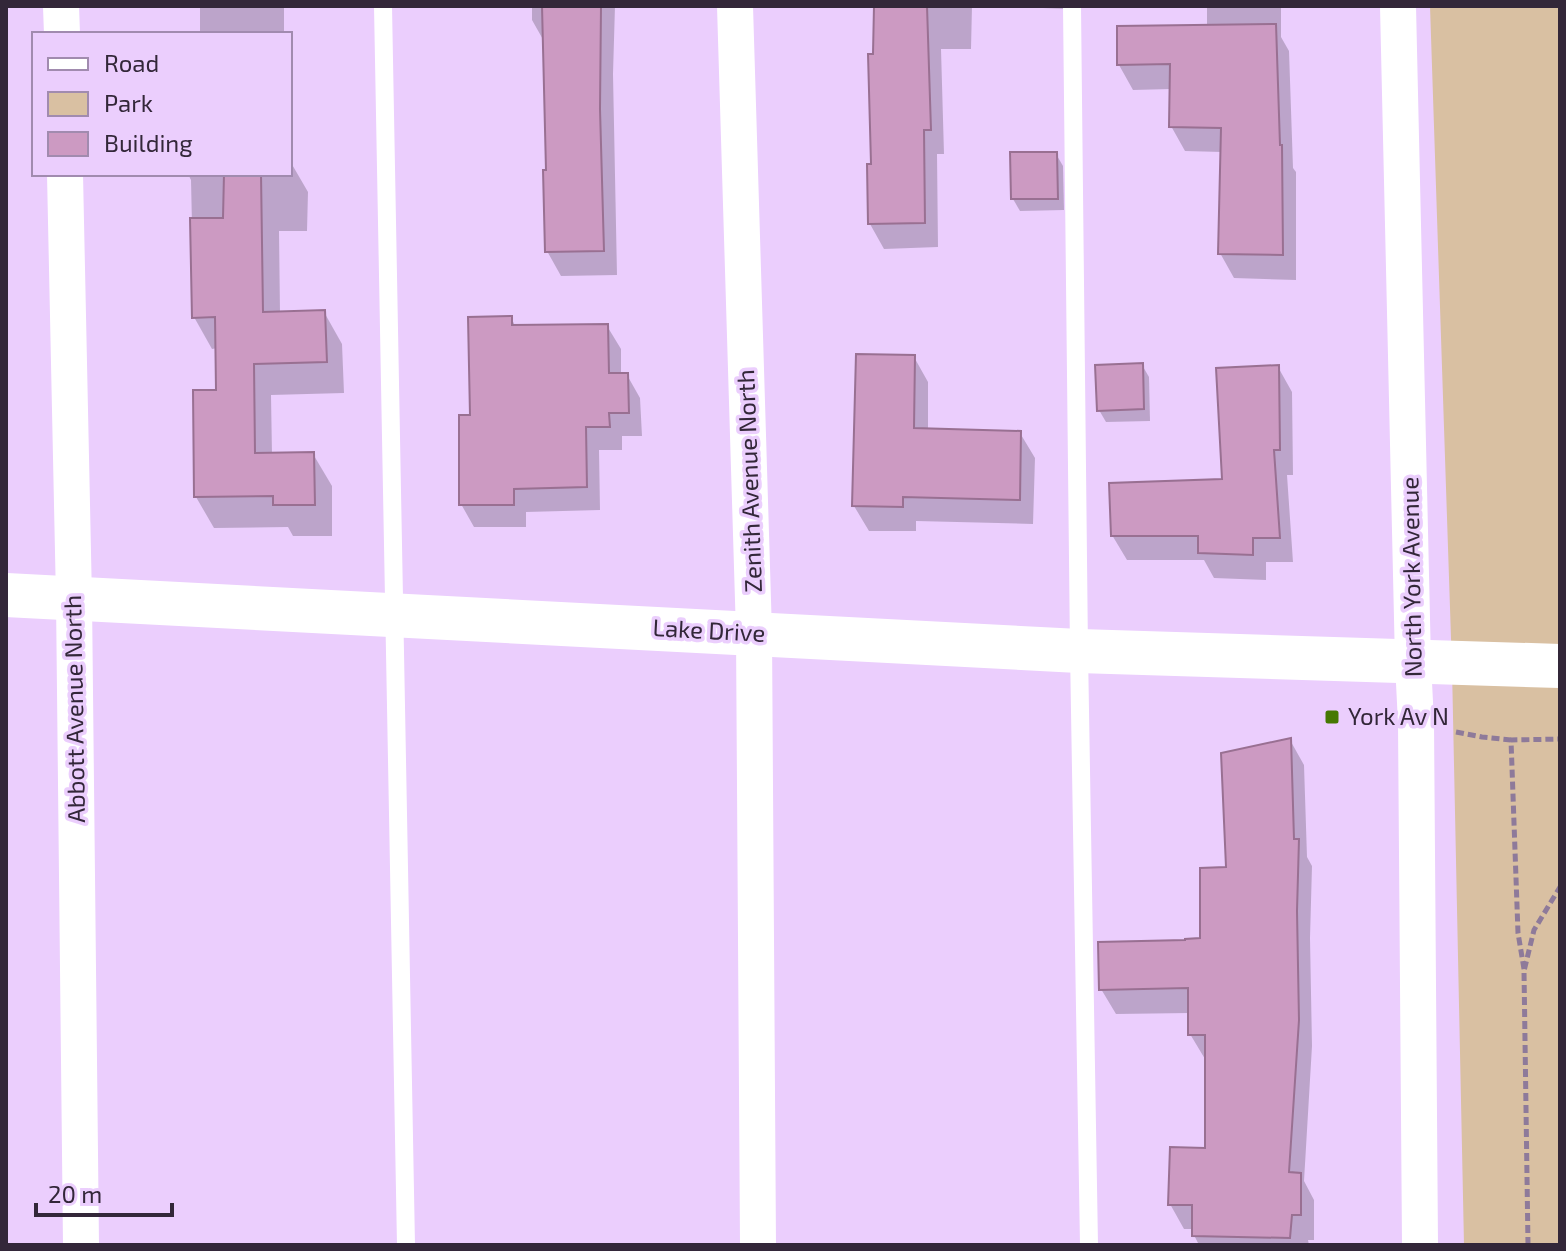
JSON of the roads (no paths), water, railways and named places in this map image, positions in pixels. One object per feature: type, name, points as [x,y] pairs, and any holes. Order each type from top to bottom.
[{"type":"street","points":[[61,6],[62,32]]},
{"type":"street","name":"Zenith Avenue North","points":[[735,6],[754,633],[758,1245]]},
{"type":"street","name":"North York Avenue","points":[[1398,6],[1416,723],[1420,1245]]},
{"type":"street","name":"Abbott Avenue North","points":[[65,176],[74,599],[81,1245]]},
{"type":"street","name":"Lake Drive","points":[[6,595],[1079,651],[1560,666]]},
{"type":"lane","points":[[383,6],[406,1245]]},
{"type":"lane","points":[[1072,6],[1089,1245]]},
{"type":"place","name":"York Av N","points":[[1332,717]]}]
